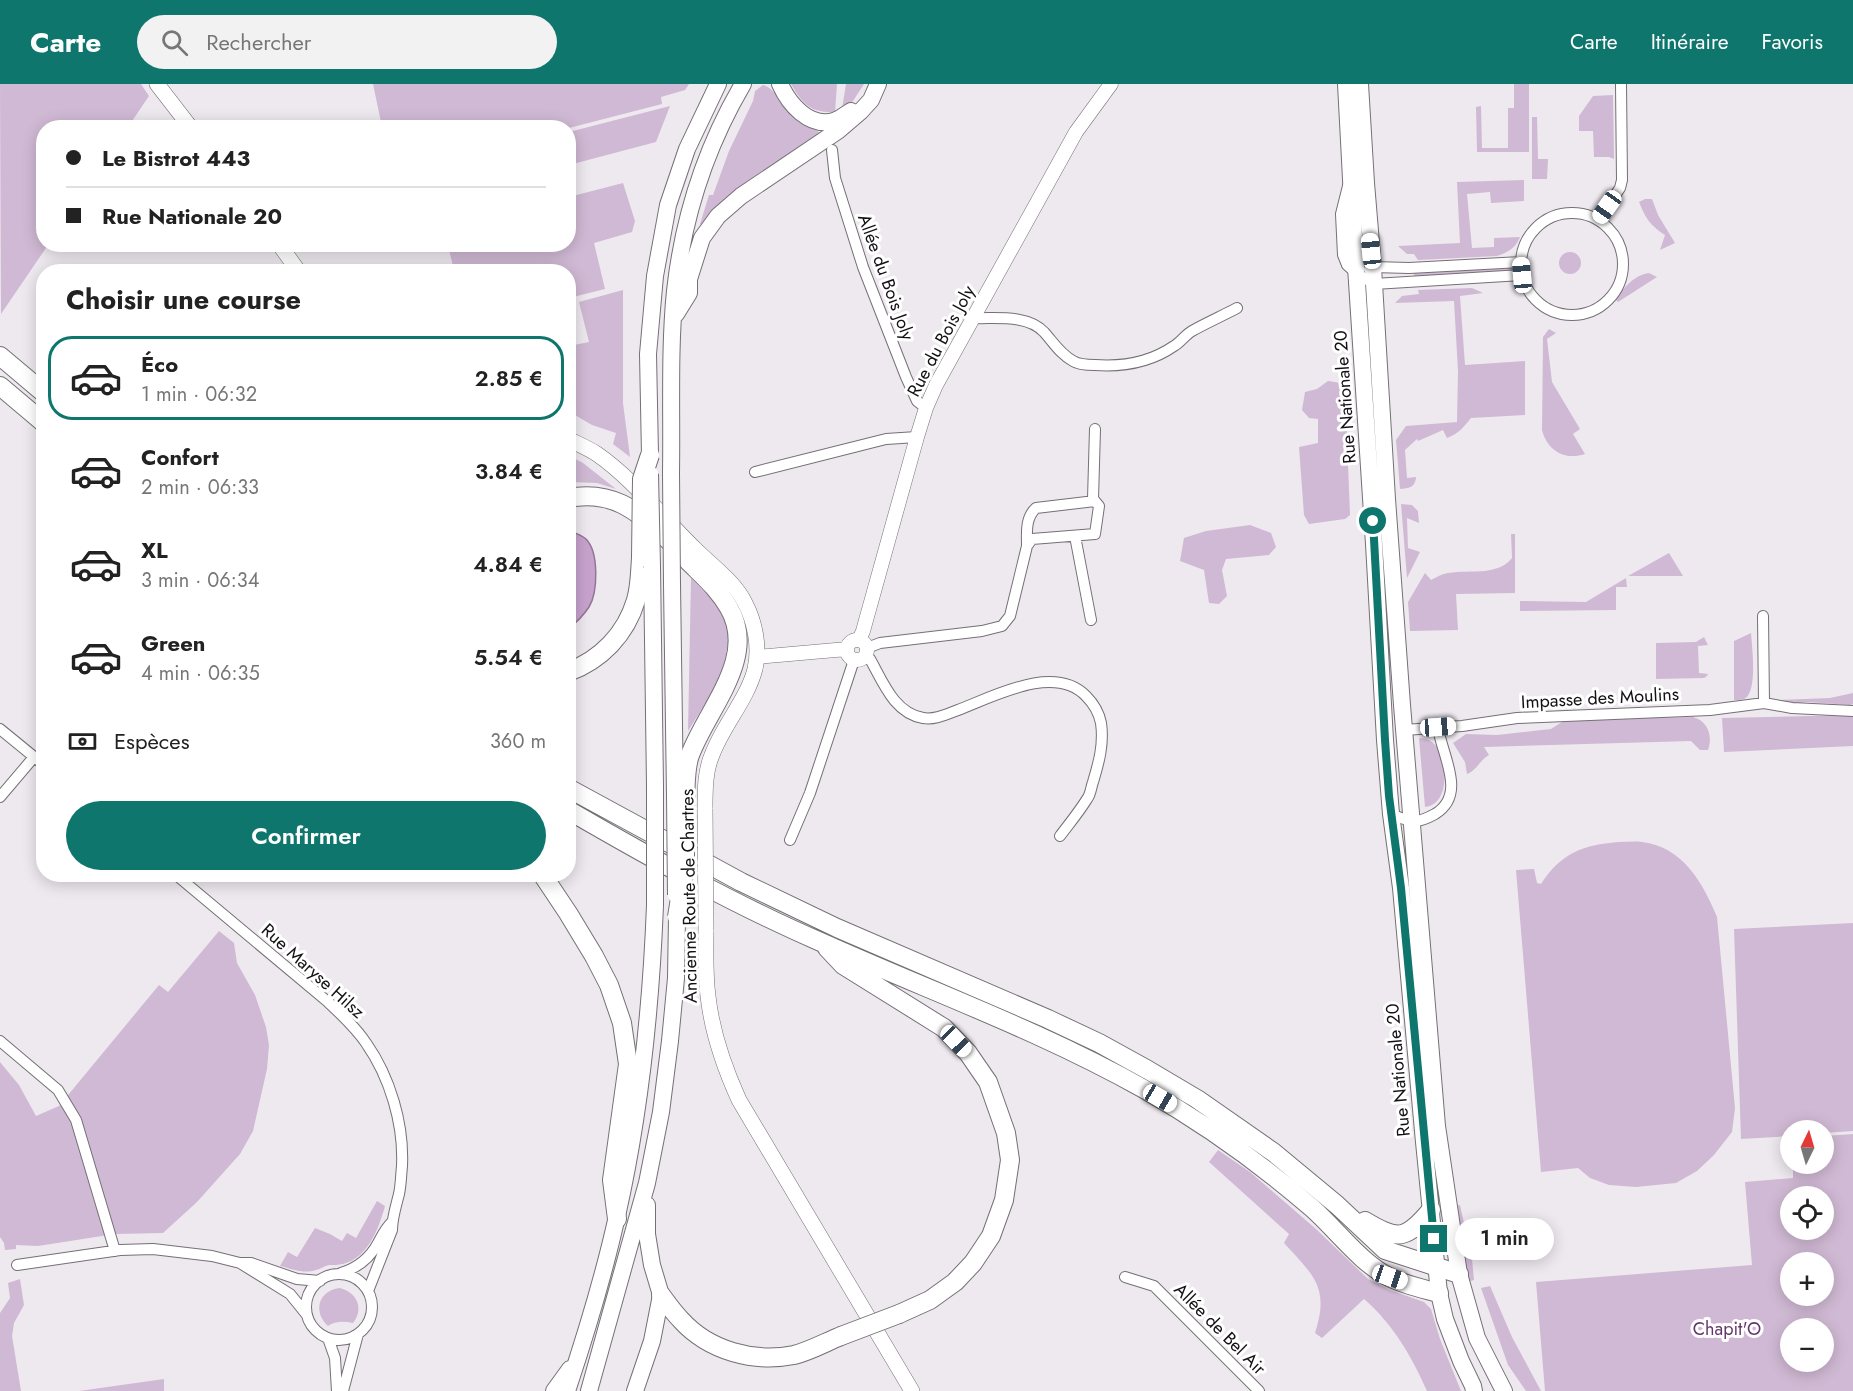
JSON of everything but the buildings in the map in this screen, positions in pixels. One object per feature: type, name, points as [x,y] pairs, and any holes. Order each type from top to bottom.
[{"type":"highway","points":[[0,356],[36,386]]},
{"type":"highway","points":[[0,386],[36,416]]},
{"type":"highway","points":[[576,668],[607,650],[630,616],[637,598],[647,563],[642,479],[650,455]]},
{"type":"highway","points":[[576,498],[607,498],[630,507],[670,542],[713,586],[730,609],[735,621],[738,648],[735,662],[729,678],[698,735],[689,758],[680,798],[685,867],[677,917]]},
{"type":"highway","points":[[576,792],[741,882],[837,928],[1048,1019],[1109,1049],[1197,1099],[1273,1152],[1337,1205],[1385,1250],[1459,1274]]},
{"type":"highway","points":[[576,815],[721,894],[821,942],[1088,1058],[1192,1117],[1237,1148],[1313,1209],[1365,1260],[1390,1277],[1439,1293]]},
{"type":"highway","points":[[547,882],[594,956],[609,985],[622,1023],[628,1064],[612,1180],[617,1219]]},
{"type":"highway","points":[[661,1295],[681,1321],[701,1338],[724,1349],[749,1357],[771,1358],[796,1354],[930,1300],[955,1282],[991,1236],[1004,1200],[1010,1160],[1006,1133],[988,1082],[968,1053],[944,1028],[843,965],[821,942]]},
{"type":"highway","points":[[1337,1205],[1387,1234],[1410,1232],[1431,1210]]},
{"type":"main road","points":[[157,84],[185,120]]},
{"type":"main road","points":[[650,455],[648,354],[655,276],[668,205],[687,149],[718,84]]},
{"type":"main road","points":[[680,798],[672,584],[671,473],[675,290],[688,218],[696,190],[710,151],[743,84]]},
{"type":"main road","points":[[780,84],[784,94],[798,111],[808,117],[826,122],[836,120],[854,109],[870,84]]},
{"type":"main road","points":[[674,318],[688,293],[689,279],[702,238],[718,216],[741,196],[839,130],[871,100],[878,84]]},
{"type":"main road","name":"Rue Nationale 20","points":[[1346,84],[1391,814],[1401,888],[1439,1293],[1445,1319],[1474,1391]]},
{"type":"main road","name":"Rue Nationale 20","points":[[1360,84],[1402,705],[1437,1126],[1459,1274],[1477,1338],[1492,1372],[1504,1391]]},
{"type":"main road","name":"Ancienne Route de Chartres","points":[[576,443],[596,453],[616,469],[736,589],[744,601],[754,626],[757,657],[752,680],[717,741],[710,758],[706,778],[708,996],[714,1030],[724,1066],[739,1100],[912,1391]]},
{"type":"main road","points":[[567,1391],[617,1219],[633,1137],[650,1009],[656,905],[655,786],[647,563]]},
{"type":"main road","points":[[589,1391],[647,1183],[661,1112],[676,978],[677,917]]},
{"type":"main road","points":[[634,1391],[652,1341],[661,1295],[652,1265],[647,1234],[647,1183]]},
{"type":"main road","points":[[554,1391],[577,1361]]},
{"type":"street","name":"Rue du Bois Joly","points":[[858,650],[926,408],[1076,132],[1112,84]]},
{"type":"street","points":[[1598,220],[1620,188],[1622,180],[1621,84]]},
{"type":"street","name":"Allée du Bois Joly","points":[[832,150],[835,178],[863,267],[906,377],[917,401],[926,408]]},
{"type":"street","points":[[1564,213],[1582,214],[1598,220],[1611,231],[1618,243],[1623,263],[1621,278],[1615,291],[1605,303],[1592,310],[1578,314],[1556,313],[1534,298],[1527,287],[1522,275],[1521,261],[1525,244],[1534,230],[1548,219],[1564,213]]},
{"type":"street","points":[[1356,273],[1373,275],[1409,268],[1521,261]]},
{"type":"street","points":[[1356,273],[1522,275]]},
{"type":"street","points":[[973,318],[1025,321],[1036,325],[1073,362],[1107,366],[1133,363],[1165,352],[1189,332],[1237,308]]},
{"type":"street","points":[[1027,546],[1032,538],[1095,534],[1100,506],[1093,499],[1095,429]]},
{"type":"street","points":[[754,472],[886,439],[917,437]]},
{"type":"street","points":[[757,657],[858,650],[880,643],[982,631],[1002,626],[1010,616],[1027,546],[1028,520],[1031,513],[1036,508],[1095,501]]},
{"type":"street","points":[[1075,536],[1091,620]]},
{"type":"street","points":[[1763,616],[1764,703]]},
{"type":"street","points":[[858,650],[870,659],[895,702],[909,713],[923,718],[941,717],[1042,681],[1061,682],[1081,690],[1090,699],[1100,719],[1101,752],[1089,797],[1060,836]]},
{"type":"street","points":[[790,840],[810,793],[858,650]]},
{"type":"street","name":"Impasse des Moulins","points":[[1404,730],[1517,718],[1710,710],[1764,703],[1792,708],[1853,711]]},
{"type":"street","points":[[1391,814],[1412,822],[1423,821],[1440,811],[1447,801],[1451,781],[1450,765],[1439,738],[1438,727]]},
{"type":"street","points":[[0,729],[34,757],[0,797]]},
{"type":"street","name":"Rue Maryse Hilsz","points":[[185,882],[328,1002],[351,1024],[366,1042],[386,1080],[400,1130],[402,1164],[400,1191],[392,1230],[368,1291]]},
{"type":"street","points":[[0,1041],[57,1090],[76,1120],[115,1251]]},
{"type":"street","name":"Rue Maryse Hilsz","points":[[337,1275],[361,1263],[378,1244],[385,1229],[392,1222]]},
{"type":"street","points":[[17,1265],[115,1251],[164,1249],[250,1263],[297,1279],[320,1281]]},
{"type":"street","points":[[240,1263],[290,1294],[307,1315]]},
{"type":"street","points":[[337,1275],[355,1278],[362,1284],[368,1291],[372,1310],[370,1319],[358,1334],[349,1339],[328,1338],[311,1325],[307,1315],[306,1305],[313,1287],[320,1281],[337,1275]]},
{"type":"street","name":"Allée de Bel Air","points":[[1125,1277],[1154,1286],[1259,1391]]},
{"type":"street","points":[[343,1391],[358,1334]]},
{"type":"street","points":[[328,1338],[335,1358],[337,1391]]},
{"type":"green space","points":[[0,84],[141,84],[149,96],[133,120],[36,120],[36,252],[43,252],[1,314]]},
{"type":"green space","points":[[373,84],[689,84],[685,90],[661,97],[662,104],[576,126],[576,120],[381,120]]},
{"type":"green space","points":[[791,84],[837,84],[835,112],[819,111],[808,106]]},
{"type":"green space","points":[[846,84],[864,84],[853,101],[842,109]]},
{"type":"green space","points":[[1514,84],[1529,84],[1529,152],[1477,152],[1476,107],[1481,106],[1482,148],[1508,148],[1508,108],[1514,108]]},
{"type":"green space","points":[[763,85],[772,90],[797,120],[821,135],[703,227],[700,224],[709,195],[713,195],[729,151],[753,101],[755,91]]},
{"type":"green space","points":[[1613,95],[1614,159],[1594,157],[1593,131],[1579,131],[1579,116],[1593,96]]},
{"type":"green space","points":[[670,106],[656,142],[576,163],[576,130]]},
{"type":"green space","points":[[1532,117],[1537,117],[1538,159],[1548,159],[1547,179],[1532,179]]},
{"type":"green space","points":[[1524,180],[1524,201],[1491,203],[1490,192],[1467,194],[1472,248],[1494,247],[1494,238],[1520,237],[1508,252],[1497,256],[1418,260],[1414,254],[1407,254],[1398,246],[1460,243],[1457,182]]},
{"type":"green space","points":[[623,183],[635,221],[632,232],[594,243],[605,289],[576,296],[576,264],[452,264],[450,252],[576,252],[576,195]]},
{"type":"green space","points":[[1652,199],[1658,215],[1675,243],[1660,250],[1665,235],[1652,225],[1644,213],[1639,202]]},
{"type":"green space","points":[[1570,252],[1578,255],[1581,263],[1578,271],[1570,274],[1562,271],[1559,263],[1562,255]]},
{"type":"green space","points":[[1514,267],[1515,270],[1414,277],[1414,272]]},
{"type":"green space","points":[[1649,273],[1657,277],[1618,302],[1615,299],[1634,279]]},
{"type":"green space","points":[[1472,288],[1483,293],[1460,296],[1465,365],[1525,361],[1525,415],[1471,418],[1460,430],[1447,438],[1443,430],[1418,441],[1417,439],[1405,450],[1407,478],[1416,477],[1415,481],[1411,487],[1400,489],[1396,440],[1406,426],[1457,422],[1458,371],[1454,301],[1395,303],[1402,296],[1419,294],[1418,290]]},
{"type":"green space","points":[[623,290],[623,403],[630,457],[613,444],[616,433],[592,425],[576,416],[576,345],[589,342],[579,302]]},
{"type":"green space","points":[[1549,329],[1556,333],[1547,339],[1552,382],[1580,429],[1573,434],[1585,454],[1563,455],[1552,448],[1544,437],[1542,430],[1543,337]]},
{"type":"green space","points":[[1328,381],[1341,383],[1345,387],[1350,515],[1345,519],[1309,524],[1304,515],[1299,447],[1318,443],[1318,419],[1309,418],[1302,410],[1305,392],[1317,389]]},
{"type":"green space","points":[[576,459],[616,489],[597,483],[576,482]]},
{"type":"green space","points":[[1401,504],[1412,505],[1418,511],[1419,523],[1407,518],[1408,548],[1420,552],[1407,578]]},
{"type":"green space","points":[[1250,525],[1271,533],[1276,547],[1269,555],[1226,559],[1222,570],[1227,596],[1219,604],[1209,603],[1204,570],[1180,561],[1184,538],[1206,531]]},
{"type":"green space","points":[[1511,534],[1515,534],[1515,593],[1456,594],[1458,630],[1410,631],[1408,602],[1425,573],[1431,580],[1442,574],[1453,572],[1498,568],[1512,558]]},
{"type":"green space","points":[[1669,553],[1683,576],[1628,576]]},
{"type":"green space","points":[[691,578],[718,606],[730,631],[722,677],[688,731]]},
{"type":"green space","points":[[1626,578],[1627,587],[1616,587],[1616,610],[1520,611],[1520,601],[1586,602]]},
{"type":"green space","points":[[1751,633],[1753,679],[1751,688],[1744,699],[1734,700],[1734,641]]},
{"type":"green space","points":[[1704,637],[1708,645],[1698,646],[1699,673],[1708,674],[1707,676],[1704,678],[1656,679],[1656,643],[1696,642]]},
{"type":"green space","points":[[1853,693],[1853,704],[1850,705],[1807,702],[1790,704],[1776,700],[1830,698]]},
{"type":"green space","points":[[1853,715],[1853,746],[1724,752],[1722,718]]},
{"type":"green space","points":[[1693,717],[1702,722],[1708,730],[1710,740],[1708,750],[1700,750],[1691,741],[1484,747],[1489,755],[1467,774],[1465,762],[1453,743],[1466,734],[1497,735],[1551,729],[1565,720]]},
{"type":"green space","points":[[1419,738],[1430,741],[1437,748],[1444,767],[1445,778],[1440,798],[1434,804],[1425,807]]},
{"type":"green space","points":[[1618,842],[1656,845],[1680,859],[1698,880],[1717,917],[1735,1108],[1732,1132],[1714,1155],[1697,1171],[1676,1183],[1636,1187],[1609,1185],[1590,1178],[1578,1168],[1541,1172],[1516,870],[1534,869],[1537,883],[1541,884],[1557,865],[1574,852],[1594,845]]},
{"type":"green space","points":[[1853,923],[1853,1131],[1834,1132],[1834,1120],[1780,1120],[1780,1137],[1741,1139],[1734,929]]},
{"type":"green space","points":[[219,931],[234,943],[237,963],[255,995],[266,1027],[269,1045],[267,1069],[253,1131],[240,1154],[197,1202],[163,1233],[115,1234],[38,1246],[16,1245],[16,1249],[5,1250],[0,1237],[0,1062],[19,1085],[36,1116],[59,1106],[159,985],[168,992]]},
{"type":"green space","name":"Chapit'O","points":[[1853,1134],[1853,1391],[1545,1391],[1536,1282],[1752,1265],[1745,1182],[1793,1178],[1793,1174],[1834,1174],[1834,1135]]},
{"type":"green space","points":[[1218,1150],[1250,1172],[1316,1229],[1368,1279],[1390,1290],[1424,1302],[1431,1309],[1440,1339],[1461,1391],[1427,1391],[1401,1342],[1384,1319],[1364,1299],[1322,1338],[1315,1333],[1321,1304],[1311,1273],[1284,1243],[1289,1234],[1209,1162]]},
{"type":"green space","points":[[377,1201],[385,1206],[376,1232],[366,1249],[352,1261],[307,1271],[280,1266],[288,1252],[297,1257],[315,1228],[342,1241],[347,1233],[356,1238]]},
{"type":"green space","points":[[1460,1205],[1472,1259],[1474,1280],[1468,1282],[1454,1206]]},
{"type":"green space","points":[[20,1279],[24,1305],[14,1323],[12,1336],[21,1391],[0,1391],[0,1313],[10,1298],[8,1283]]},
{"type":"green space","points":[[1490,1286],[1512,1337],[1541,1391],[1526,1391],[1508,1365],[1481,1288]]},
{"type":"green space","points":[[340,1288],[355,1298],[358,1312],[353,1323],[340,1322],[328,1326],[320,1314],[320,1302],[327,1293]]},
{"type":"green space","points":[[164,1379],[164,1391],[79,1391]]},
{"type":"shaded area","points":[[576,534],[584,537],[590,545],[596,572],[592,600],[576,622]]},
{"type":"route","points":[[1373,521],[1389,796],[1401,888],[1434,1239]]}]
